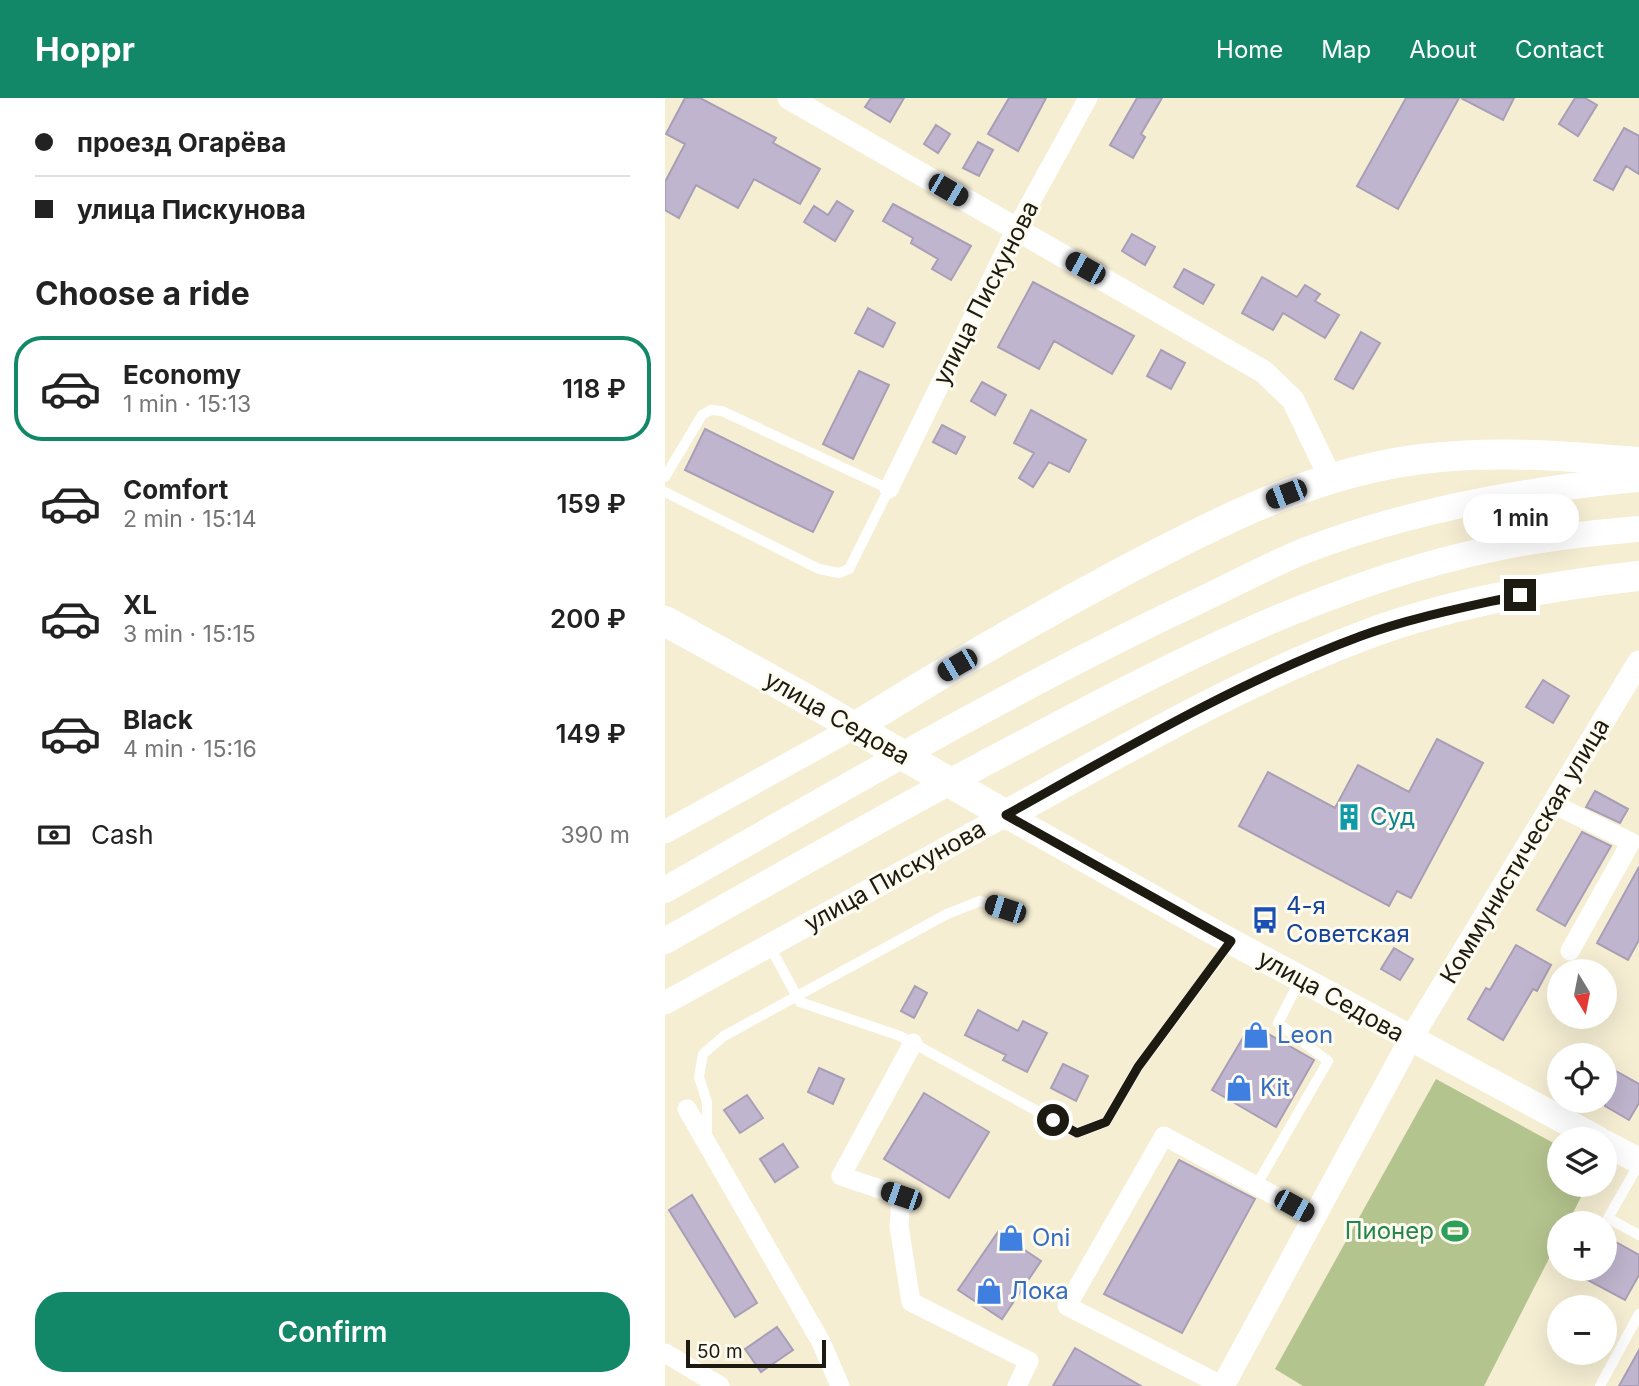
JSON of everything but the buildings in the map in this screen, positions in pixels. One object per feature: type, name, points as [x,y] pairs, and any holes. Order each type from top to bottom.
[{"type":"main road","points":[[855,727],[1052,610],[1148,558],[1265,501],[1331,479],[1420,459],[1459,456],[1572,456],[1639,462]]},
{"type":"main road","points":[[665,890],[1109,643],[1304,551],[1391,523],[1481,502],[1576,485],[1639,479]]},
{"type":"main road","points":[[665,941],[909,803],[1132,685],[1240,634],[1325,598],[1409,571],[1495,548],[1639,529]]},
{"type":"main road","name":"улица Пискунова","points":[[1006,815],[1266,676],[1363,636],[1437,614],[1520,595],[1639,576]]},
{"type":"main road","name":"улица Седова","points":[[665,621],[1231,941],[1575,1127]]},
{"type":"main road","points":[[1617,1150],[1639,1162]]},
{"type":"street","points":[[789,98],[1264,372],[1293,400],[1331,479]]},
{"type":"street","name":"улица Пискунова","points":[[889,489],[1016,229],[1088,98]]},
{"type":"street","name":"Коммунистическая улица","points":[[1223,1386],[1411,1040],[1639,662]]},
{"type":"street","points":[[665,832],[855,727]]},
{"type":"street","points":[[1553,804],[1631,842],[1570,951]]},
{"type":"street","name":"улица Пискунова","points":[[665,1003],[1006,815]]},
{"type":"street","points":[[913,1043],[841,1176],[901,1196],[899,1226],[911,1302],[1029,1361],[1017,1386]]},
{"type":"street","points":[[687,1109],[821,1342],[840,1386]]},
{"type":"street","points":[[1223,1386],[1067,1306],[1164,1136],[1314,1217]]},
{"type":"street","points":[[665,1353],[720,1386]]},
{"type":"lane","points":[[665,477],[702,415],[711,410],[722,411],[889,489],[849,569],[839,573],[819,569],[665,492]]},
{"type":"lane","points":[[707,1146],[707,1102],[699,1077],[703,1054],[724,1036],[799,998],[947,914],[981,901],[1005,909]]},
{"type":"lane","points":[[769,945],[799,998],[913,1043],[1077,1133],[1106,1122],[1138,1067],[1231,941]]},
{"type":"lane","points":[[1256,1186],[1328,1061],[1278,1023],[1300,979]]},
{"type":"lane","points":[[1639,1162],[1608,1218],[1639,1235]]},
{"type":"lane","points":[[1600,1386],[1639,1314]]},
{"type":"green space","name":"Пионер","points":[[1436,1079],[1547,1139],[1547,1197],[1581,1197],[1574,1211],[1547,1211],[1547,1263],[1484,1386],[1303,1386],[1275,1369]]},
{"type":"place","name":"Суд","points":[[1349,817]]},
{"type":"place","name":"4-я Советская","points":[[1265,920]]},
{"type":"place","name":"Leon","points":[[1256,1035]]},
{"type":"place","name":"Kit","points":[[1239,1088]]},
{"type":"place","name":"Пионер","points":[[1455,1231]]},
{"type":"place","name":"Oni","points":[[1011,1238]]},
{"type":"place","name":"Лока","points":[[989,1291]]},
{"type":"route","points":[[1053,1120],[1077,1133],[1106,1122],[1138,1067],[1231,941],[1006,815],[1093,766],[1266,676],[1363,636],[1437,614],[1520,595]]}]
